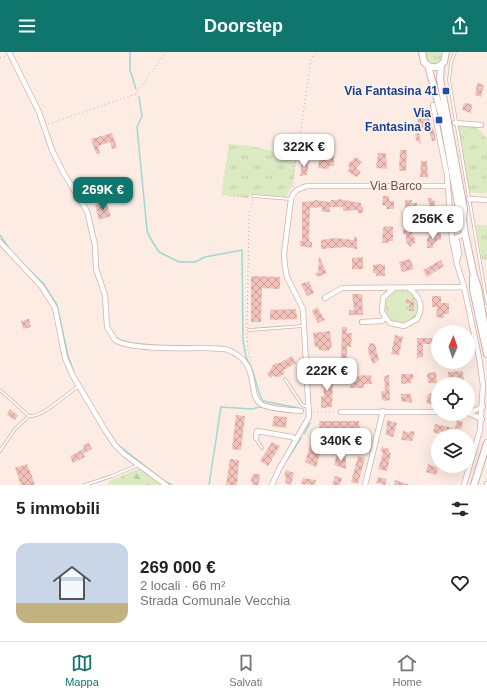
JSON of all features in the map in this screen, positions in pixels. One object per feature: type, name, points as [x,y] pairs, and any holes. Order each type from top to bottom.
[{"type":"street","points":[[422,52],[424,62],[428,66],[438,97],[459,210],[463,220]]},
{"type":"street","points":[[9,53],[39,112],[52,150],[63,172],[87,212],[95,245],[96,269],[105,295],[107,327],[115,340],[124,343],[157,347],[226,349],[238,354],[249,368],[257,399],[262,404],[301,411]]},
{"type":"street","points":[[447,54],[441,66],[440,79],[463,202],[465,234],[478,288],[484,322],[484,338],[487,354]]},
{"type":"street","points":[[428,66],[432,68],[441,66]]},
{"type":"street","points":[[433,105],[448,186],[452,239],[479,357],[483,385],[482,419],[476,448],[464,485]]},
{"type":"street","points":[[455,123],[481,125]]},
{"type":"street","name":"Via Barco","points":[[290,199],[297,189],[307,186],[448,186]]},
{"type":"street","points":[[272,485],[308,421],[309,410],[303,309],[287,277],[285,267],[284,254],[290,199]]},
{"type":"street","points":[[469,199],[487,200]]},
{"type":"street","points":[[452,239],[465,234]]},
{"type":"street","points":[[452,239],[457,242],[457,264]]},
{"type":"street","points":[[0,242],[42,287],[55,308],[65,358],[79,386],[115,445],[166,485]]},
{"type":"street","points":[[458,248],[467,244]]},
{"type":"street","points":[[325,298],[342,288],[464,287]]},
{"type":"street","points":[[394,288],[388,292],[381,304],[385,318],[397,326],[411,324],[417,319],[421,306],[419,298],[409,288]]},
{"type":"street","points":[[362,322],[382,321],[385,318]]},
{"type":"street","points":[[475,410],[482,407]]},
{"type":"street","points":[[365,485],[384,411]]},
{"type":"street","points":[[341,412],[431,412]]},
{"type":"street","points":[[475,416],[482,419]]},
{"type":"street","points":[[256,438],[257,431],[292,437],[296,440]]},
{"type":"street","points":[[474,485],[487,443]]},
{"type":"lane","points":[[455,52],[450,63],[449,80],[455,123],[487,303]]},
{"type":"lane","points":[[253,196],[290,199]]},
{"type":"lane","points":[[248,330],[304,326]]},
{"type":"lane","points":[[285,379],[302,405],[309,410]]},
{"type":"lane","points":[[0,451],[15,429],[29,416],[40,415],[79,386]]},
{"type":"lane","points":[[0,390],[29,416]]},
{"type":"lane","points":[[256,438],[262,448]]},
{"type":"lane","points":[[84,485],[112,476],[139,464]]},
{"type":"path","points":[[44,126],[136,94],[166,52]]},
{"type":"path","points":[[290,199],[294,186],[294,168],[311,59],[316,52]]},
{"type":"path","points":[[0,58],[9,53]]},
{"type":"path","points":[[230,196],[253,196],[249,216],[248,351],[253,366],[249,368]]},
{"type":"path","points":[[309,410],[341,412]]},
{"type":"green space","points":[[427,52],[441,52],[442,60],[435,64],[429,63],[426,58]]},
{"type":"green space","points":[[457,125],[477,127],[487,139],[487,193],[470,193]]},
{"type":"green space","points":[[229,144],[251,146],[297,157],[292,186],[286,197],[250,194],[249,198],[221,195]]},
{"type":"green space","points":[[476,225],[487,225],[487,260],[482,260]]},
{"type":"green space","points":[[398,290],[404,290],[408,291],[415,297],[418,307],[417,314],[411,321],[404,324],[398,324],[394,323],[387,317],[384,310],[384,304],[385,300],[391,293]]},
{"type":"green space","points":[[392,294],[406,294],[405,319],[391,318]]},
{"type":"green space","points":[[140,468],[162,485],[128,485],[125,483],[125,474]]},
{"type":"green space","points":[[125,474],[125,483],[128,485],[108,485],[109,481]]},
{"type":"building","points":[[477,83],[484,85],[481,97],[475,95]]},
{"type":"building","points":[[464,103],[472,104],[471,113],[462,110]]},
{"type":"building","points":[[429,118],[436,141],[432,141],[428,128],[419,129],[417,119]]},
{"type":"building","points":[[112,133],[117,148],[112,149],[110,142],[98,146],[100,153],[96,154],[91,139]]},
{"type":"building","points":[[419,133],[421,144],[416,140],[415,134]]},
{"type":"building","points":[[400,150],[407,150],[406,171],[399,171]]},
{"type":"building","points":[[325,152],[334,152],[334,166],[329,166],[329,169],[318,168],[319,160],[325,160]]},
{"type":"building","points":[[378,153],[386,153],[387,169],[376,168]]},
{"type":"building","points":[[356,157],[362,162],[356,168],[361,173],[357,177],[347,171],[350,168],[348,166],[349,163]]},
{"type":"building","points":[[302,161],[309,161],[307,175],[300,176]]},
{"type":"building","points":[[421,161],[427,161],[428,177],[420,177]]},
{"type":"building","points":[[383,196],[389,196],[389,201],[394,201],[394,209],[386,209],[387,206],[382,205]]},
{"type":"building","points":[[428,198],[432,198],[432,200],[435,201],[434,215],[430,215]]},
{"type":"building","points":[[338,199],[361,203],[363,213],[358,213],[358,210],[343,211],[343,207],[330,207],[330,212],[322,212],[322,207],[310,208],[309,241],[312,242],[312,248],[300,246],[300,241],[302,241],[302,202],[314,200],[331,202],[331,200]]},
{"type":"building","points":[[405,200],[412,200],[412,203],[417,203],[416,216],[405,214]]},
{"type":"building","points":[[106,202],[111,216],[99,220],[95,205]]},
{"type":"building","points":[[386,226],[393,227],[393,241],[389,241],[389,243],[382,243],[383,228]]},
{"type":"building","points":[[404,228],[413,228],[412,235],[416,239],[414,240],[416,242],[410,247],[406,242],[406,234],[403,234]]},
{"type":"building","points":[[432,233],[441,233],[441,240],[438,240],[433,245],[433,248],[427,248],[427,239]]},
{"type":"building","points":[[354,237],[357,237],[357,249],[345,247],[321,249],[321,240],[335,238],[354,240]]},
{"type":"building","points":[[319,256],[327,273],[317,277],[315,273],[318,273]]},
{"type":"building","points":[[363,257],[363,269],[352,269],[352,258]]},
{"type":"building","points":[[410,259],[414,269],[402,272],[399,262]]},
{"type":"building","points":[[441,260],[444,266],[427,277],[423,270]]},
{"type":"building","points":[[373,265],[385,265],[385,276],[376,276],[376,273],[373,273]]},
{"type":"building","points":[[251,276],[280,277],[280,289],[262,288],[261,322],[251,322]]},
{"type":"building","points":[[309,281],[314,293],[307,296],[301,284]]},
{"type":"building","points":[[352,294],[362,294],[363,315],[349,315],[349,310],[354,310]]},
{"type":"building","points":[[432,296],[441,296],[441,303],[449,303],[449,314],[444,314],[444,318],[436,317],[437,307],[432,307]]},
{"type":"building","points":[[406,299],[414,302],[414,311],[409,311],[409,304],[406,304]]},
{"type":"building","points":[[317,307],[325,320],[318,323],[312,311]]},
{"type":"building","points":[[296,309],[297,319],[270,320],[270,310]]},
{"type":"building","points":[[29,319],[31,327],[23,329],[21,321]]},
{"type":"building","points":[[342,327],[347,327],[347,333],[352,333],[351,347],[347,347],[347,358],[341,358]]},
{"type":"building","points":[[330,331],[332,348],[330,348],[329,351],[319,350],[319,347],[315,347],[313,333]]},
{"type":"building","points":[[395,335],[403,337],[399,355],[391,354]]},
{"type":"building","points":[[417,338],[431,338],[431,344],[423,344],[423,357],[417,358]]},
{"type":"building","points":[[369,343],[375,344],[379,360],[373,364],[368,352]]},
{"type":"building","points":[[292,356],[296,363],[284,370],[284,374],[279,377],[273,376],[270,378],[267,373],[270,371],[272,366]]},
{"type":"building","points":[[463,371],[464,377],[448,377],[448,372]]},
{"type":"building","points":[[436,372],[436,377],[431,377],[431,383],[428,383],[427,373]]},
{"type":"building","points":[[401,374],[413,374],[411,383],[401,384]]},
{"type":"building","points":[[323,375],[332,375],[333,378],[332,407],[321,408],[321,396],[324,396]]},
{"type":"building","points":[[371,375],[372,384],[364,384],[364,388],[350,388],[352,376]]},
{"type":"building","points":[[389,375],[390,400],[385,401],[382,400],[381,391],[385,391],[384,376]]},
{"type":"building","points":[[431,393],[431,404],[426,402],[428,399],[426,397]]},
{"type":"building","points":[[401,394],[411,394],[412,403],[401,401]]},
{"type":"building","points":[[10,409],[18,415],[15,420],[7,415]]},
{"type":"building","points":[[236,415],[245,416],[241,450],[232,449]]},
{"type":"building","points":[[274,416],[287,417],[286,428],[272,426]]},
{"type":"building","points":[[387,420],[397,423],[393,437],[386,435]]},
{"type":"building","points":[[319,421],[359,421],[360,434],[320,434]]},
{"type":"building","points":[[457,421],[463,422],[461,429],[455,428]]},
{"type":"building","points":[[435,424],[457,429],[434,429]]},
{"type":"building","points":[[403,431],[410,433],[410,431],[415,432],[412,441],[401,440]]},
{"type":"building","points":[[272,442],[280,446],[268,466],[260,461]]},
{"type":"building","points":[[89,443],[92,449],[83,454],[85,457],[73,463],[70,456],[82,450],[84,448],[83,445]]},
{"type":"building","points":[[310,445],[322,449],[316,467],[305,462]]},
{"type":"building","points":[[382,447],[389,449],[389,452],[391,453],[387,471],[378,469],[383,453],[381,451]]},
{"type":"building","points":[[337,454],[346,457],[346,469],[334,465]]},
{"type":"building","points":[[358,456],[365,458],[358,484],[351,482]]},
{"type":"building","points":[[230,459],[239,460],[237,485],[226,485]]},
{"type":"building","points":[[27,464],[35,485],[21,485],[15,468]]},
{"type":"building","points":[[428,464],[431,465],[431,473],[437,473],[436,475],[426,472]]},
{"type":"building","points":[[286,470],[294,473],[291,485],[285,483],[286,477],[284,476]]},
{"type":"building","points":[[260,474],[259,485],[253,485],[251,481],[252,475]]},
{"type":"building","points":[[335,476],[342,478],[340,485],[332,485]]},
{"type":"building","points":[[378,477],[387,479],[385,485],[376,483]]},
{"type":"building","points":[[303,478],[316,480],[315,485],[301,484]]},
{"type":"building","points":[[395,480],[408,484],[408,485],[394,485]]},
{"type":"waterway","points":[[130,52],[130,70],[136,89]]},
{"type":"waterway","points":[[139,97],[142,116],[137,127],[147,230],[149,236],[159,252],[179,262],[195,262],[205,257],[242,250],[243,341],[246,357],[250,365]]},
{"type":"waterway","points":[[0,235],[8,247]]},
{"type":"waterway","points":[[25,266],[43,283],[57,305],[68,356],[74,372]]},
{"type":"waterway","points":[[251,367],[263,401],[299,408]]},
{"type":"waterway","points":[[209,485],[221,407],[252,409],[260,407]]},
{"type":"waterway","points":[[304,434],[310,423]]},
{"type":"waterway","points":[[287,460],[301,438]]},
{"type":"waterway","points":[[117,444],[159,477]]},
{"type":"waterway","points":[[162,480],[172,485]]},
{"type":"place","name":"Via Fantasina 41","points":[[446,91]]},
{"type":"place","name":"Via Fantasina 8","points":[[439,120]]}]
